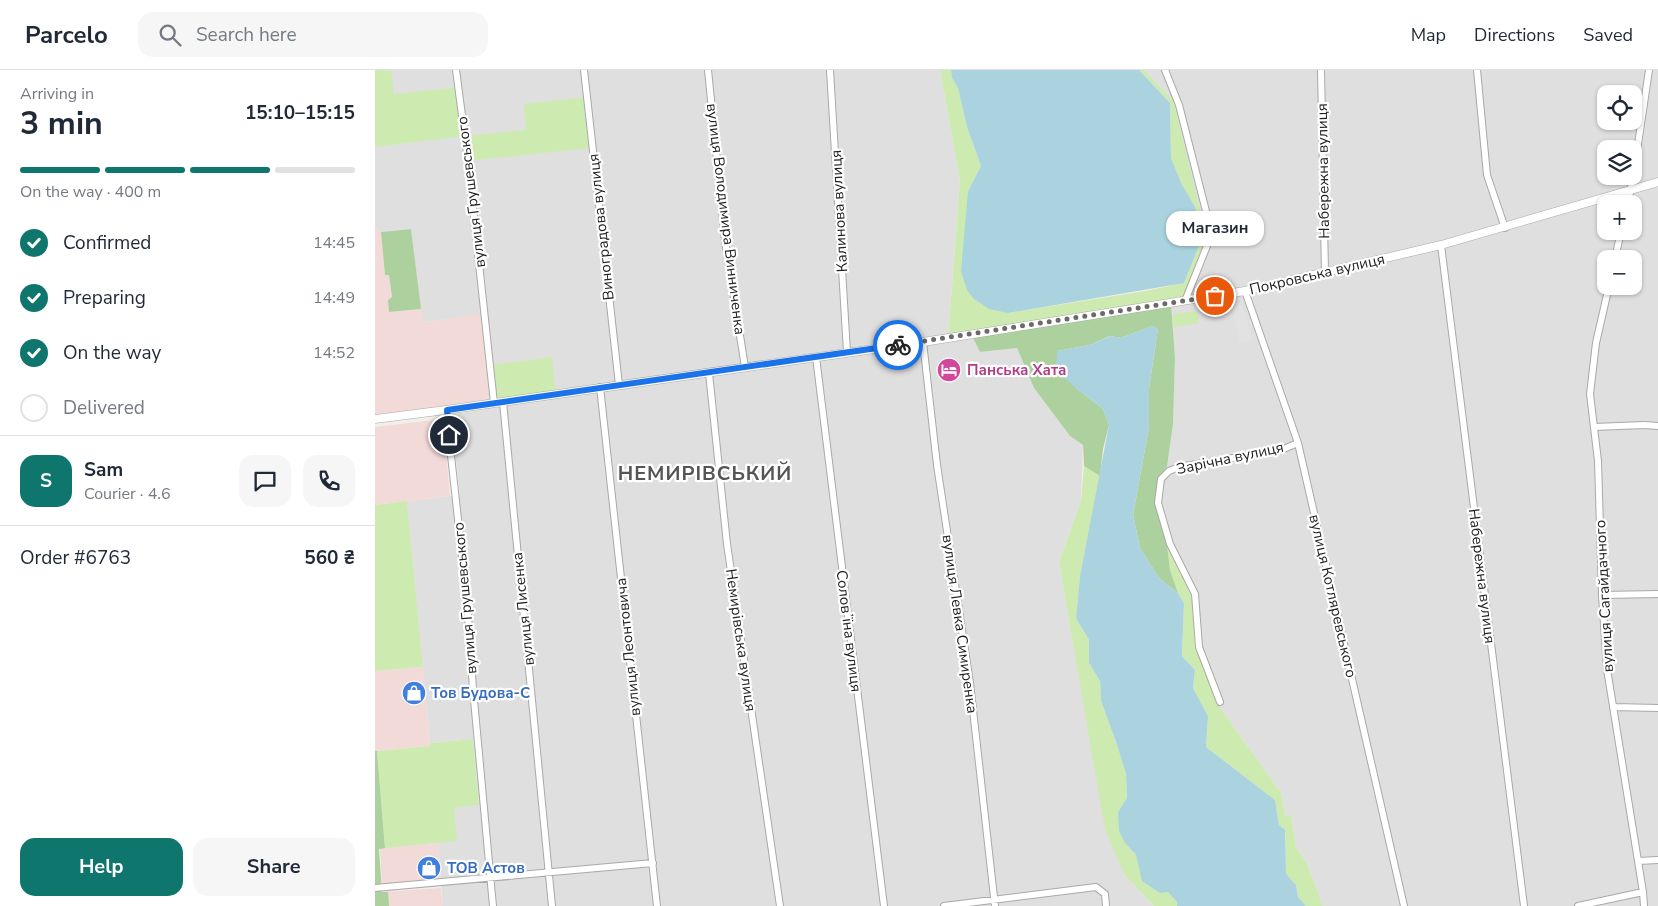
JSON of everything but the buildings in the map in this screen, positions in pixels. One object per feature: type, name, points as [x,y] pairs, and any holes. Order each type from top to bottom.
[{"type":"street","name":"вулиця Грушевського","points":[[456,70],[494,403]]},
{"type":"street","name":"Виноградова вулиця","points":[[584,70],[619,385]]},
{"type":"street","name":"вулиця Володимира Винниченка","points":[[708,70],[725,240],[745,367]]},
{"type":"street","name":"Калинова вулиця","points":[[830,70],[847,352]]},
{"type":"street","points":[[1165,70],[1179,106],[1209,223],[1209,240],[1185,301]]},
{"type":"street","name":"Набережна вулиця","points":[[1321,70],[1325,273]]},
{"type":"street","points":[[1477,70],[1486,169],[1505,228]]},
{"type":"street","points":[[1638,140],[1649,70]]},
{"type":"street","name":"Покровська вулиця","points":[[375,419],[923,342],[1245,291],[1441,245],[1505,228],[1658,182]]},
{"type":"street","points":[[1630,195],[1632,185]]},
{"type":"street","name":"Набережна вулиця","points":[[1441,245],[1523,906]]},
{"type":"street","name":"вулиця Котляревського","points":[[1245,291],[1297,443],[1405,906]]},
{"type":"street","name":"вулиця Сагайдачного","points":[[1607,295],[1596,343],[1590,394],[1598,461],[1602,595],[1607,669],[1644,906]]},
{"type":"street","name":"вулиця Левка Симиренка","points":[[923,342],[937,465],[970,683],[995,903]]},
{"type":"street","name":"Соловʼїна вулиця","points":[[815,357],[884,906]]},
{"type":"street","name":"Немирівська вулиця","points":[[709,373],[727,544],[780,906]]},
{"type":"street","name":"вулиця Леонтовича","points":[[600,387],[657,906]]},
{"type":"street","name":"вулиця Лисенка","points":[[503,402],[553,906]]},
{"type":"street","name":"вулиця Грушевського","points":[[447,410],[467,601],[493,906]]},
{"type":"street","points":[[1594,427],[1658,426]]},
{"type":"street","name":"Зарічна вулиця","points":[[1220,702],[1199,648],[1195,594],[1170,544],[1158,503],[1161,479],[1169,471],[1179,467],[1281,450],[1297,443]]},
{"type":"street","points":[[1602,595],[1658,594]]},
{"type":"street","points":[[1613,707],[1658,708]]},
{"type":"street","points":[[1638,860],[1658,860]]},
{"type":"street","points":[[375,888],[653,863]]},
{"type":"street","points":[[944,906],[995,903],[1096,887],[1105,894],[1106,906]]},
{"type":"street","points":[[1578,906],[1643,892]]},
{"type":"shaded area","points":[[375,70],[940,70],[960,180],[948,337],[971,334],[980,352],[1017,348],[1034,388],[1070,436],[1083,445],[1081,501],[1059,562],[1077,665],[1125,876],[1154,906],[443,906],[438,843],[454,807],[479,805],[473,739],[430,743],[407,501],[460,495],[451,417],[455,414],[495,407],[485,315],[422,322],[411,229],[381,232],[375,226]]},
{"type":"shaded area","points":[[1144,70],[1658,70],[1658,906],[1323,906],[1307,863],[1296,847],[1291,815],[1285,816],[1281,793],[1219,706],[1197,648],[1191,595],[1167,545],[1155,502],[1158,478],[1167,467],[1173,424],[1175,358],[1171,303],[1173,100]]},
{"type":"shaded area","points":[[375,226],[381,232],[385,275],[389,275],[392,298],[390,312],[421,309],[423,322],[485,314],[494,403],[375,419]]},
{"type":"shaded area","points":[[1239,304],[1242,306],[1253,340],[1240,344],[1232,306]]},
{"type":"shaded area","points":[[443,419],[450,496],[375,505],[375,427]]},
{"type":"shaded area","points":[[423,667],[430,746],[375,751],[375,671]]},
{"type":"shaded area","points":[[438,843],[441,879],[382,885],[380,848]]},
{"type":"shaded area","points":[[441,888],[443,906],[375,906],[380,892]]},
{"type":"green space","points":[[375,70],[391,70],[394,94],[458,87],[465,136],[375,147]]},
{"type":"green space","points":[[940,70],[951,70],[952,78],[958,88],[967,127],[981,166],[968,191],[1008,313],[1184,283],[1202,237],[1195,207],[1181,183],[1171,158],[1170,103],[1139,70],[1144,70],[1173,100],[1199,205],[1205,238],[1185,301],[948,338],[960,180]]},
{"type":"green space","points":[[587,97],[592,148],[468,161],[465,136],[526,130],[524,104]]},
{"type":"green space","points":[[411,229],[421,309],[389,312],[388,300],[392,297],[389,275],[385,275],[381,232]]},
{"type":"green space","points":[[1171,303],[1175,358],[1173,424],[1167,467],[1158,478],[1155,502],[1167,545],[1170,570],[1178,593],[1159,578],[1140,548],[1133,515],[1149,427],[1149,388],[1158,329],[1152,326],[1121,338],[1110,336],[1090,345],[1057,351],[1076,388],[1103,409],[1109,425],[1103,449],[1100,476],[1084,466],[1083,445],[1070,436],[1034,388],[1017,348],[980,352],[971,334]]},
{"type":"green space","points":[[1197,311],[1199,323],[1174,327],[1173,314]]},
{"type":"green space","points":[[552,357],[556,394],[494,403],[490,365]]},
{"type":"green space","points":[[1084,466],[1100,476],[1080,576],[1076,618],[1089,640],[1089,663],[1100,681],[1101,701],[1126,774],[1127,798],[1118,812],[1125,843],[1177,902],[1177,906],[1154,906],[1125,876],[1105,830],[1059,562],[1081,501]]},
{"type":"green space","points":[[407,501],[423,667],[375,671],[375,505]]},
{"type":"green space","points":[[1167,545],[1191,595],[1197,648],[1219,706],[1281,793],[1285,816],[1291,815],[1296,847],[1307,863],[1323,906],[1306,906],[1298,897],[1296,885],[1286,875],[1285,830],[1279,825],[1275,800],[1206,747],[1208,716],[1193,688],[1195,670],[1182,656],[1184,603],[1178,593],[1170,570]]},
{"type":"green space","points":[[473,739],[479,805],[454,808],[457,841],[385,848],[377,751],[430,746],[430,743]]},
{"type":"green space","points":[[375,751],[377,751],[385,848],[379,849],[382,892],[388,892],[389,906],[375,906]]},
{"type":"water","points":[[951,70],[1139,70],[1170,103],[1171,158],[1181,183],[1195,207],[1202,238],[1184,283],[1008,313],[989,309],[974,299],[967,290],[961,271],[968,191],[981,166],[967,127],[958,88],[952,78]]},
{"type":"water","points":[[1152,326],[1158,329],[1149,388],[1149,427],[1133,515],[1140,548],[1159,578],[1178,593],[1184,603],[1182,656],[1195,670],[1193,688],[1208,716],[1206,747],[1275,800],[1279,825],[1285,830],[1286,874],[1296,885],[1298,897],[1306,906],[1177,906],[1177,902],[1168,892],[1160,893],[1142,881],[1136,855],[1125,843],[1119,831],[1118,812],[1127,798],[1126,774],[1101,701],[1100,681],[1089,663],[1089,640],[1076,618],[1080,576],[1109,425],[1103,409],[1056,371],[1057,351],[1090,345],[1111,336],[1121,338]]},
{"type":"way so far","points":[[898,345],[1215,296]]},
{"type":"place","name":"Магазин","points":[[1215,296]]},
{"type":"place","name":"Панська Хата","points":[[949,370]]},
{"type":"place","name":"Тов Будова-С","points":[[414,693]]},
{"type":"place","name":"ТОВ Астов","points":[[429,868]]},
{"type":"district","name":"НЕМИРІВСЬКИЙ","points":[[705,473]]},
{"type":"route","points":[[449,435],[447,410],[898,345]]}]
